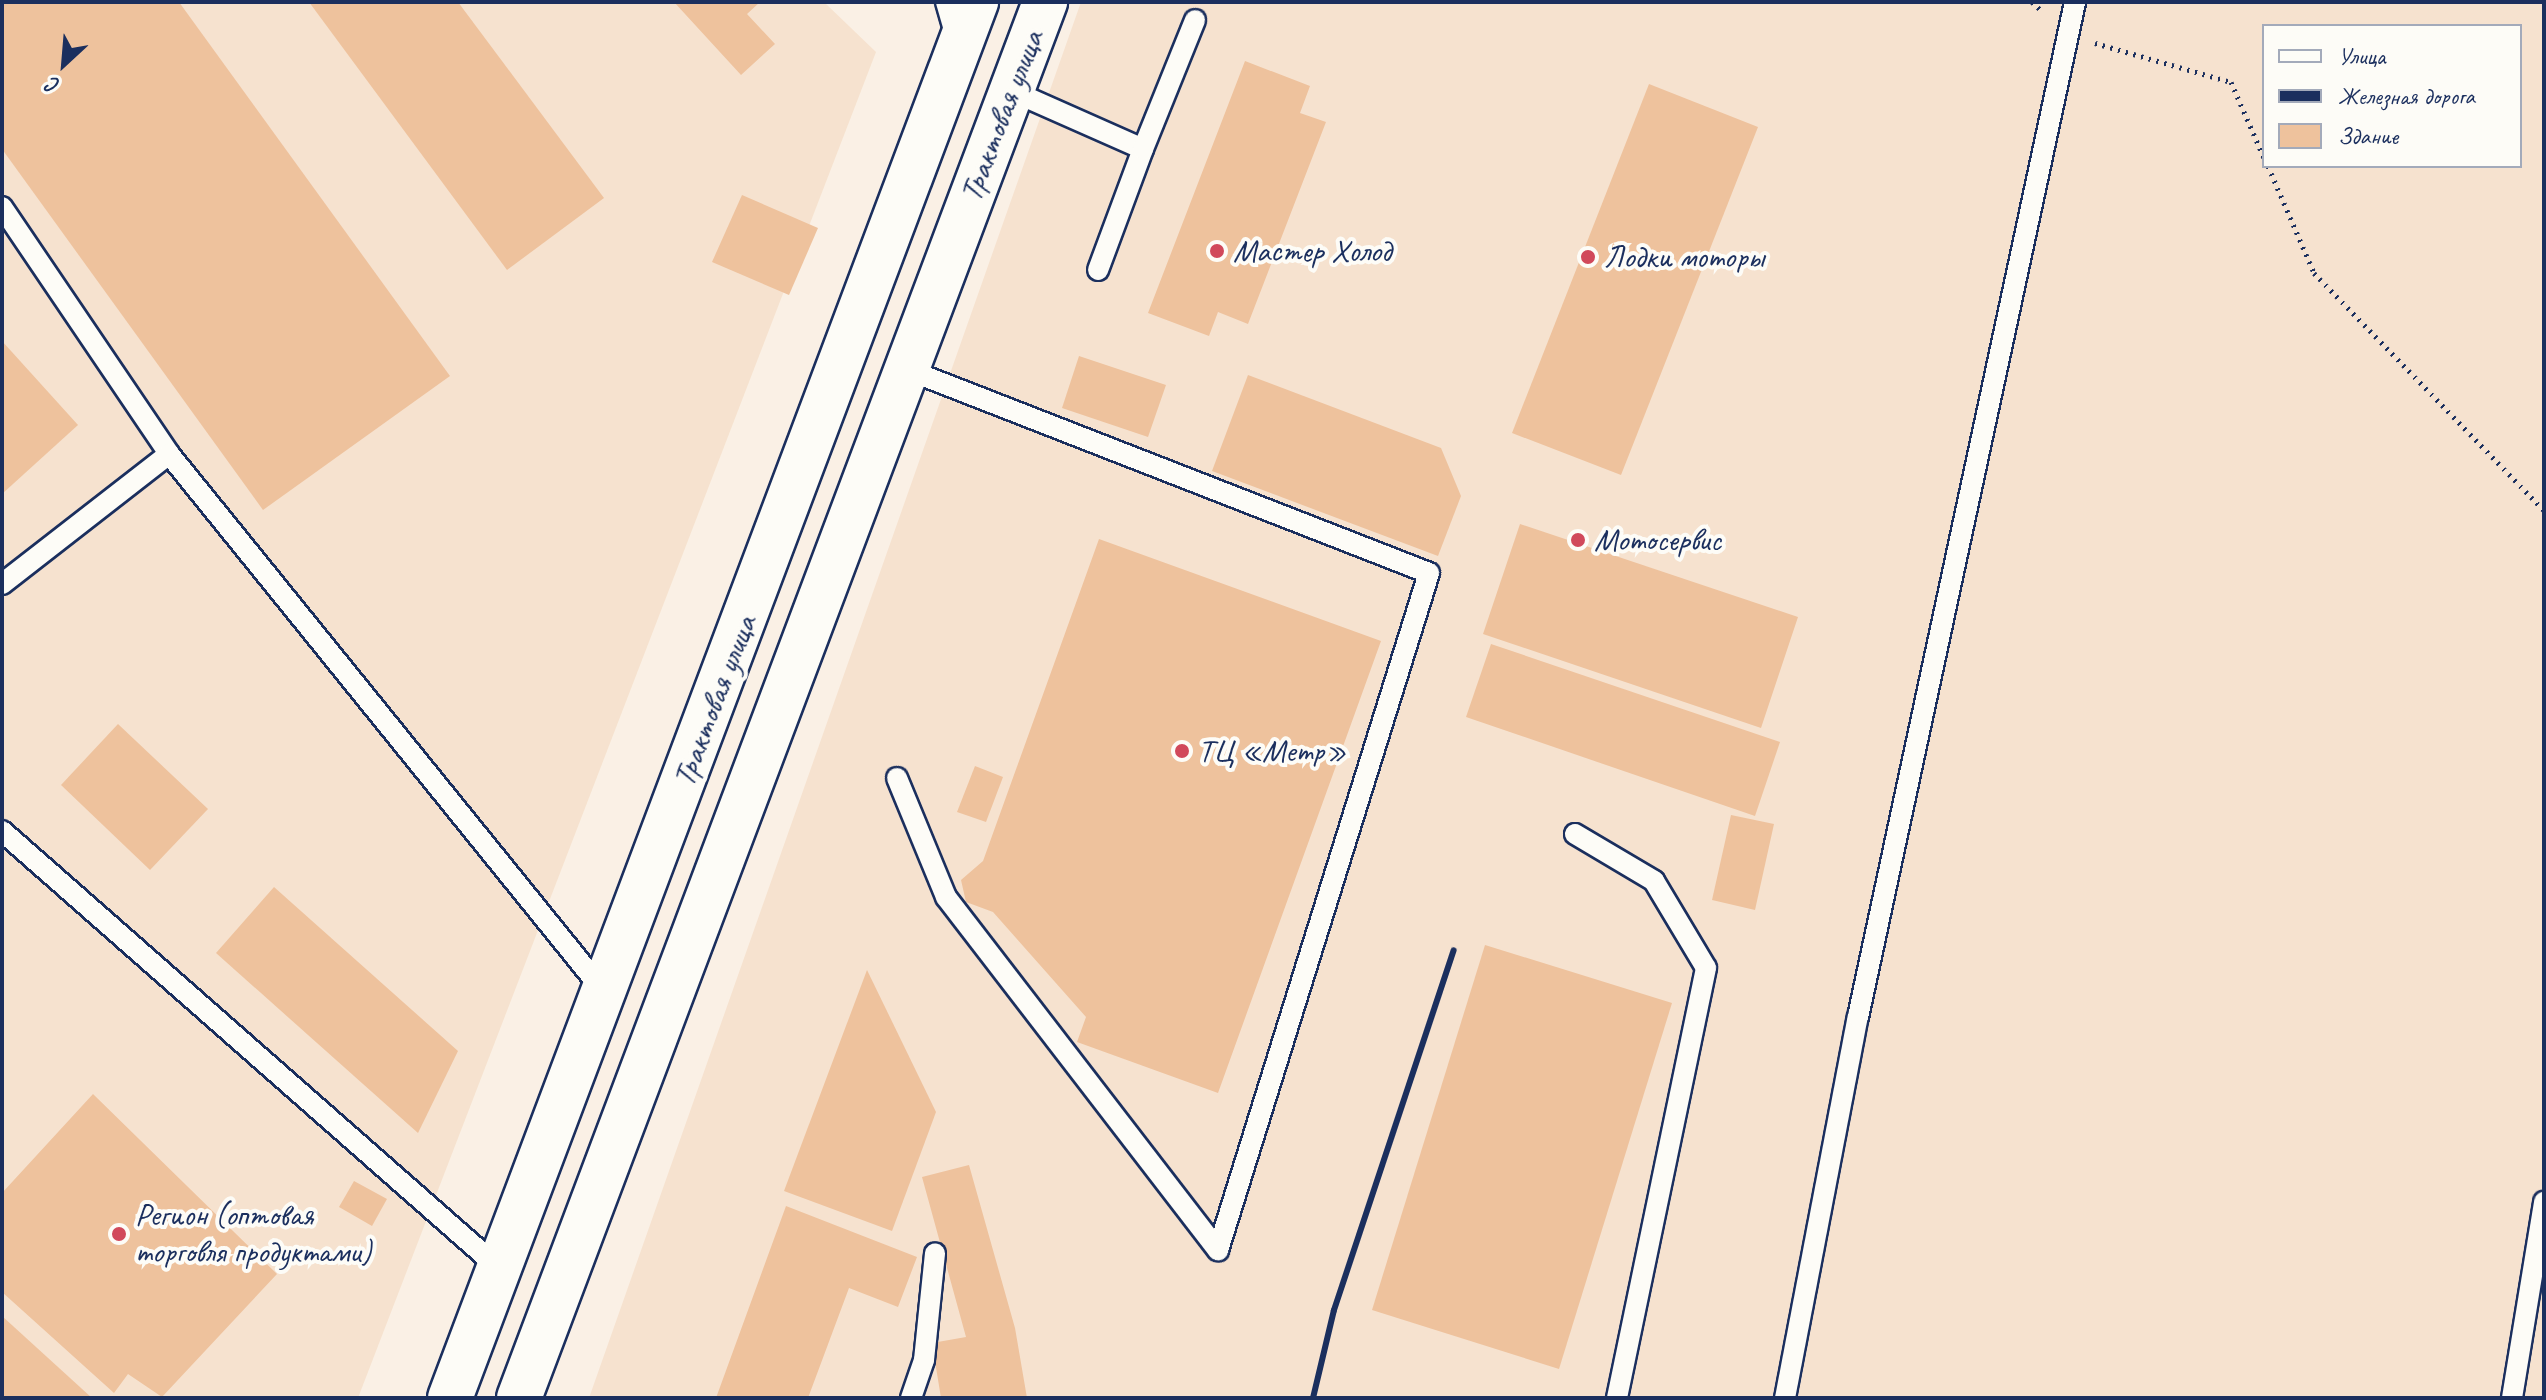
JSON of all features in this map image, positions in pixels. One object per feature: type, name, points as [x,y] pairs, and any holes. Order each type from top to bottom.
[{"type":"main road","name":"Трактовая улица","points":[[450,1398],[976,2]]},
{"type":"main road","name":"Трактовая улица","points":[[519,1398],[1045,2]]},
{"type":"lane","points":[[946,2],[959,49]]},
{"type":"lane","points":[[1785,1398],[1861,1002],[2075,2]]},
{"type":"lane","points":[[1098,270],[1195,20]]},
{"type":"lane","points":[[1012,91],[1143,149]]},
{"type":"lane","points":[[2,207],[169,454],[605,992]]},
{"type":"lane","points":[[897,778],[946,897],[1218,1250],[1429,573],[906,369]]},
{"type":"lane","points":[[2,584],[169,454]]},
{"type":"lane","points":[[2,831],[500,1269]]},
{"type":"lane","points":[[1575,834],[1654,881],[1706,968],[1617,1398]]},
{"type":"lane","points":[[2512,1398],[2544,1202]]},
{"type":"lane","points":[[911,1398],[924,1360],[935,1254]]},
{"type":"path","points":[[2068,35],[2231,82],[2262,153]]},
{"type":"path","points":[[2269,168],[2314,273],[2544,510]]},
{"type":"shaded area","points":[[2,2],[824,2],[876,52],[358,1398],[2,1398]]},
{"type":"shaded area","points":[[1081,2],[2544,2],[2544,1398],[589,1398]]},
{"type":"building","points":[[2,2],[179,2],[450,376],[263,510],[2,149]]},
{"type":"building","points":[[309,2],[458,2],[604,198],[507,270]]},
{"type":"building","points":[[674,2],[760,2],[747,14],[775,44],[741,75]]},
{"type":"building","points":[[1245,61],[1310,86],[1300,113],[1326,122],[1248,324],[1218,312],[1209,336],[1148,313]]},
{"type":"building","points":[[1649,84],[1758,127],[1621,475],[1512,433]]},
{"type":"building","points":[[742,195],[818,228],[789,295],[712,262]]},
{"type":"building","points":[[2,341],[78,425],[2,494]]},
{"type":"building","points":[[1079,356],[1166,385],[1148,437],[1062,408]]},
{"type":"building","points":[[1248,375],[1441,448],[1461,496],[1438,556],[1212,471]]},
{"type":"building","points":[[1520,524],[1798,617],[1761,728],[1483,634]]},
{"type":"building","name":"ТЦ «Метр»","points":[[1099,539],[1381,641],[1218,1093],[1077,1042],[1086,1017],[993,912],[966,902],[961,880],[983,861]]},
{"type":"building","points":[[1491,644],[1780,742],[1755,816],[1466,717]]},
{"type":"building","points":[[118,724],[208,809],[150,870],[61,785]]},
{"type":"building","points":[[975,766],[1003,777],[986,822],[957,812]]},
{"type":"building","points":[[1731,815],[1774,824],[1755,910],[1712,900]]},
{"type":"building","points":[[274,887],[458,1051],[418,1133],[216,953]]},
{"type":"building","points":[[1485,945],[1672,1003],[1559,1369],[1372,1310]]},
{"type":"building","points":[[867,970],[936,1112],[892,1231],[784,1191]]},
{"type":"building","name":"Регион (оптовая торговля продуктами)","points":[[93,1094],[277,1274],[162,1397],[128,1374],[114,1393],[2,1292],[2,1193]]},
{"type":"building","points":[[969,1165],[1015,1328],[1027,1398],[941,1398],[932,1343],[966,1337],[922,1177]]},
{"type":"building","points":[[354,1181],[387,1199],[372,1226],[339,1207]]},
{"type":"building","points":[[786,1206],[917,1257],[898,1307],[849,1288],[808,1398],[716,1398]]},
{"type":"building","points":[[2,1316],[92,1398],[2,1398]]},
{"type":"railway","points":[[1313,1398],[1334,1310],[1454,950]]},
{"type":"place","name":"Мастер Холод","points":[[1217,251]]},
{"type":"place","name":"Лодки моторы","points":[[1588,257]]},
{"type":"place","name":"Мотосервис","points":[[1578,540]]},
{"type":"place","name":"ТЦ «Метр»","points":[[1182,751]]},
{"type":"place","name":"Регион (оптовая торговля продуктами)","points":[[119,1234]]}]
